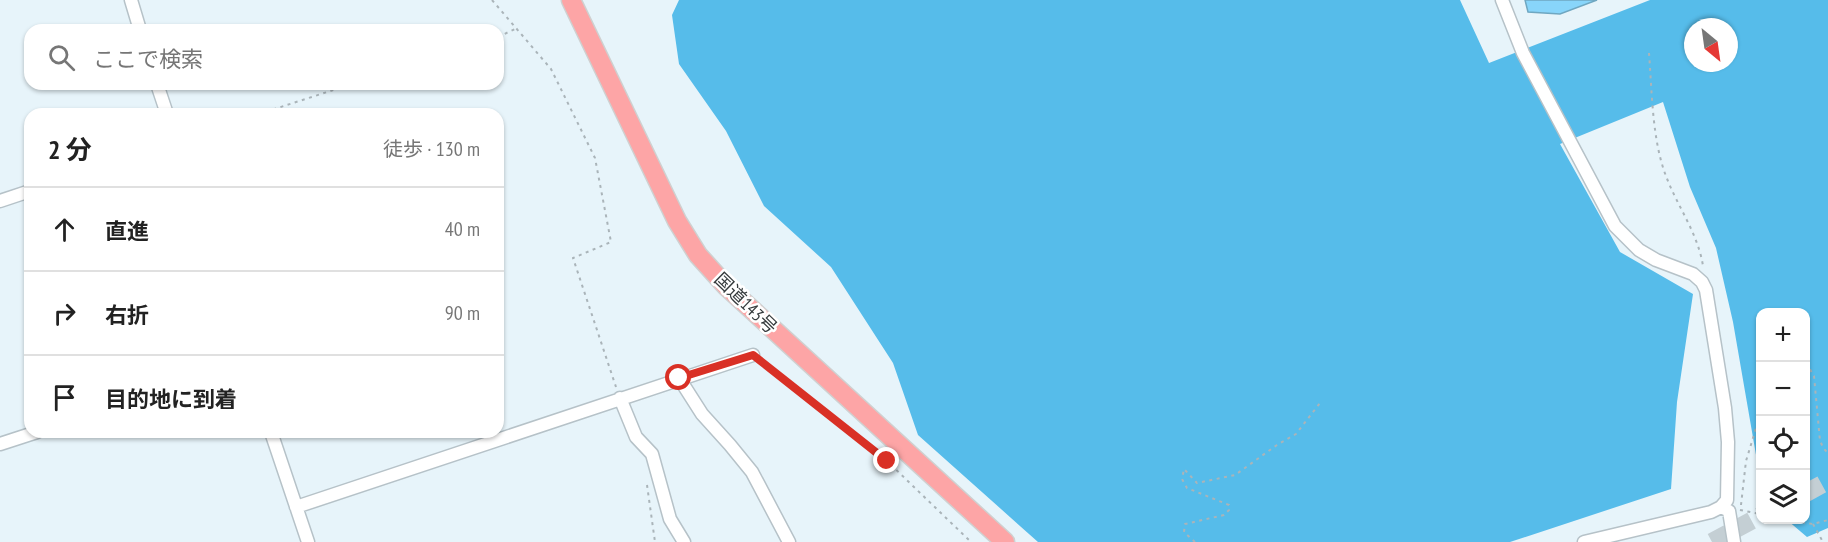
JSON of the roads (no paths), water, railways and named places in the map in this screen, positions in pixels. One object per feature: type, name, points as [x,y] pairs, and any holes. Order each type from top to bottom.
[{"type":"highway","name":"国道143号","points":[[571,0],[677,221],[698,255],[726,286],[1005,542]]},
{"type":"street","points":[[130,0],[138,24]]},
{"type":"street","points":[[1502,0],[1523,53],[1615,226],[1639,250],[1656,260],[1693,274],[1702,282],[1706,290],[1725,408],[1728,442],[1727,500],[1721,507],[1712,512],[1584,542]]},
{"type":"street","points":[[159,90],[165,108]]},
{"type":"street","points":[[0,201],[24,193]]},
{"type":"street","points":[[504,437],[753,355]]},
{"type":"street","points":[[679,378],[702,414],[752,472],[789,542]]},
{"type":"street","points":[[620,398],[636,436],[652,454],[670,519],[684,542]]},
{"type":"street","points":[[0,444],[24,436]]},
{"type":"street","points":[[274,438],[308,542]]},
{"type":"street","points":[[296,507],[501,438]]},
{"type":"street","points":[[1721,507],[1729,511],[1734,542]]},
{"type":"tunnel","points":[[1810,491],[1828,481]]},
{"type":"tunnel","points":[[1712,542],[1756,518]]}]
